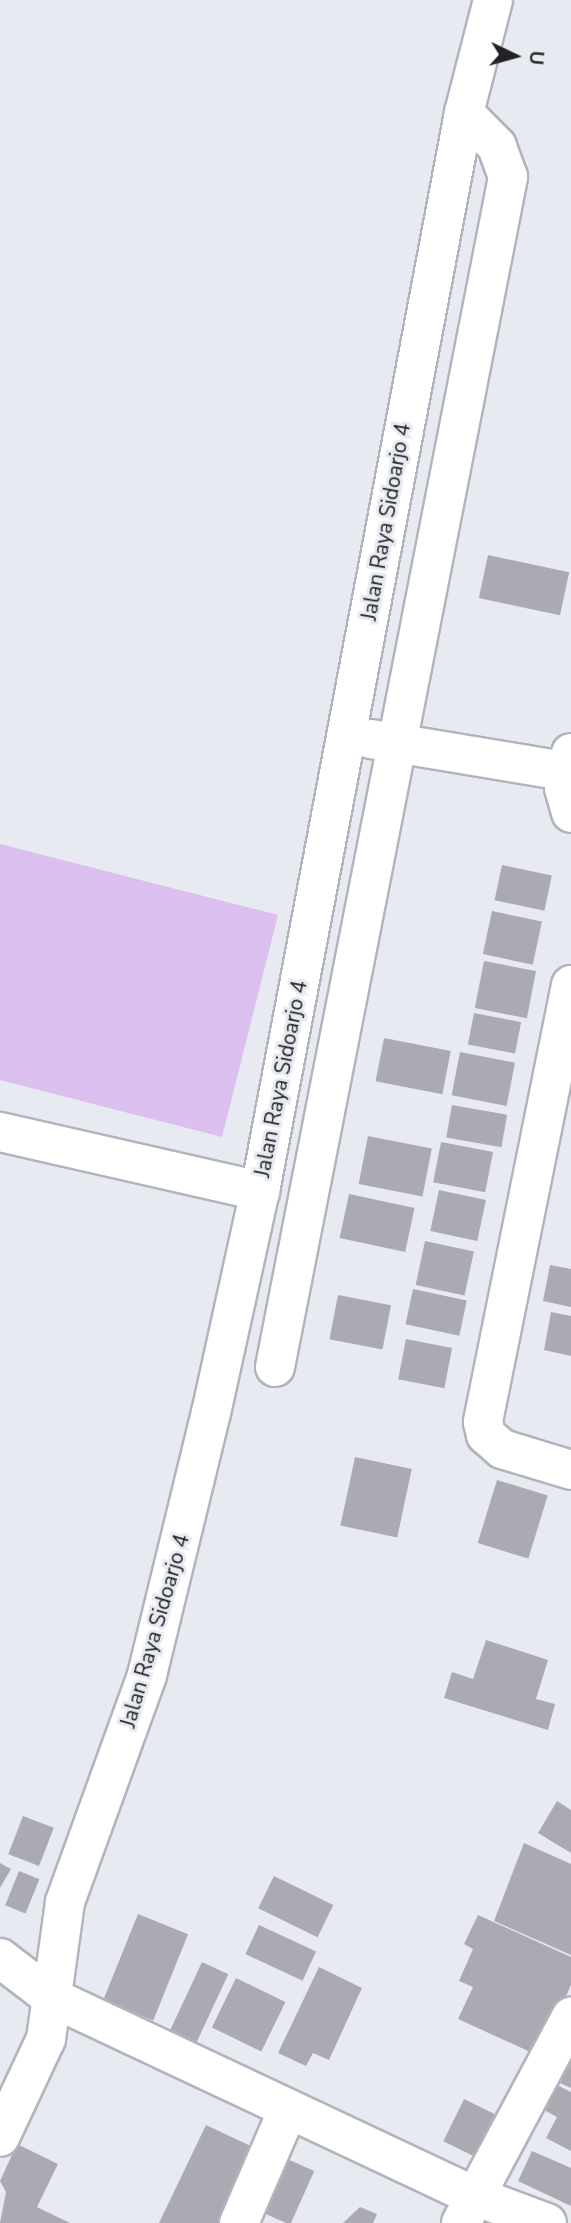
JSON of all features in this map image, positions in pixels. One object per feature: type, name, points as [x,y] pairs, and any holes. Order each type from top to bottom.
[{"type":"street","name":"Jalan Raya Sidoarjo 4","points":[[0,2137],[46,2039],[65,1902],[147,1675],[170,1591],[260,1191],[464,113],[493,0]]},
{"type":"street","points":[[275,1367],[395,743],[508,177],[497,146],[464,113]]},
{"type":"street","points":[[348,735],[395,743],[568,762],[571,813]]},
{"type":"street","points":[[571,985],[483,1422],[486,1435],[502,1449],[571,1470]]},
{"type":"street","points":[[0,1132],[260,1191]]},
{"type":"street","points":[[0,1958],[51,1997],[288,2110],[467,2209],[547,2223]]},
{"type":"street","points":[[467,2209],[571,2017]]},
{"type":"street","points":[[239,2223],[288,2110]]},
{"type":"shaded area","points":[[0,844],[278,915],[222,1137],[0,1080]]},
{"type":"building","points":[[488,555],[569,572],[560,615],[479,598]]},
{"type":"building","points":[[502,865],[552,876],[544,911],[495,900]]},
{"type":"building","points":[[492,911],[542,922],[533,965],[483,954]]},
{"type":"building","points":[[484,961],[536,971],[527,1018],[475,1008]]},
{"type":"building","points":[[474,1013],[521,1022],[515,1054],[468,1044]]},
{"type":"building","points":[[384,1038],[451,1051],[442,1094],[376,1081]]},
{"type":"building","points":[[460,1052],[515,1063],[507,1106],[452,1095]]},
{"type":"building","points":[[452,1105],[507,1115],[501,1147],[446,1137]]},
{"type":"building","points":[[368,1136],[432,1148],[422,1197],[359,1184]]},
{"type":"building","points":[[441,1142],[493,1152],[485,1192],[433,1182]]},
{"type":"building","points":[[439,1190],[486,1200],[477,1241],[430,1231]]},
{"type":"building","points":[[349,1194],[415,1208],[405,1252],[340,1238]]},
{"type":"building","points":[[425,1241],[474,1251],[465,1295],[416,1285]]},
{"type":"building","points":[[550,1265],[571,1269],[571,1307],[543,1301]]},
{"type":"building","points":[[413,1289],[467,1300],[459,1336],[406,1324]]},
{"type":"building","points":[[338,1295],[391,1305],[382,1349],[329,1339]]},
{"type":"building","points":[[551,1312],[571,1316],[571,1356],[544,1350]]},
{"type":"building","points":[[406,1339],[452,1348],[444,1388],[398,1379]]},
{"type":"building","points":[[355,1457],[412,1469],[397,1538],[340,1525]]},
{"type":"building","points":[[497,1480],[548,1495],[528,1559],[478,1543]]},
{"type":"building","points":[[486,1640],[548,1660],[536,1699],[555,1704],[548,1730],[444,1698],[452,1672],[473,1679]]},
{"type":"building","points":[[557,1801],[571,1810],[571,1853],[538,1833]]},
{"type":"building","points":[[23,1816],[54,1828],[39,1866],[8,1854]]},
{"type":"building","points":[[524,1843],[571,1864],[571,1955],[494,1921]]},
{"type":"building","points":[[0,1863],[11,1869],[0,1888]]},
{"type":"building","points":[[19,1871],[39,1879],[26,1914],[5,1905]]},
{"type":"building","points":[[274,1876],[333,1905],[318,1937],[258,1908]]},
{"type":"building","points":[[138,1914],[188,1934],[153,2020],[103,2000]]},
{"type":"building","points":[[478,1915],[571,1957],[571,1985],[539,2056],[458,2019],[473,1987],[459,1981],[473,1949],[464,1944]]},
{"type":"building","points":[[259,1925],[316,1952],[303,1981],[245,1954]]},
{"type":"building","points":[[202,1962],[228,1974],[189,2058],[163,2045]]},
{"type":"building","points":[[319,1967],[362,1988],[329,2060],[313,2053],[306,2066],[278,2053]]},
{"type":"building","points":[[236,1978],[285,2002],[261,2052],[212,2027]]},
{"type":"building","points":[[571,2058],[571,2088],[560,2083]]},
{"type":"building","points":[[557,2085],[571,2092],[571,2151],[546,2138],[557,2117],[544,2110]]},
{"type":"building","points":[[464,2099],[495,2114],[474,2156],[443,2141]]},
{"type":"building","points":[[206,2125],[255,2148],[220,2223],[159,2223]]},
{"type":"building","points":[[17,2144],[58,2164],[37,2207],[70,2223],[0,2223],[6,2192],[0,2181]]},
{"type":"building","points":[[532,2151],[571,2168],[571,2206],[518,2181]]},
{"type":"building","points":[[274,2153],[314,2171],[291,2223],[250,2207]]},
{"type":"building","points":[[360,2207],[377,2214],[373,2223],[343,2223]]}]
